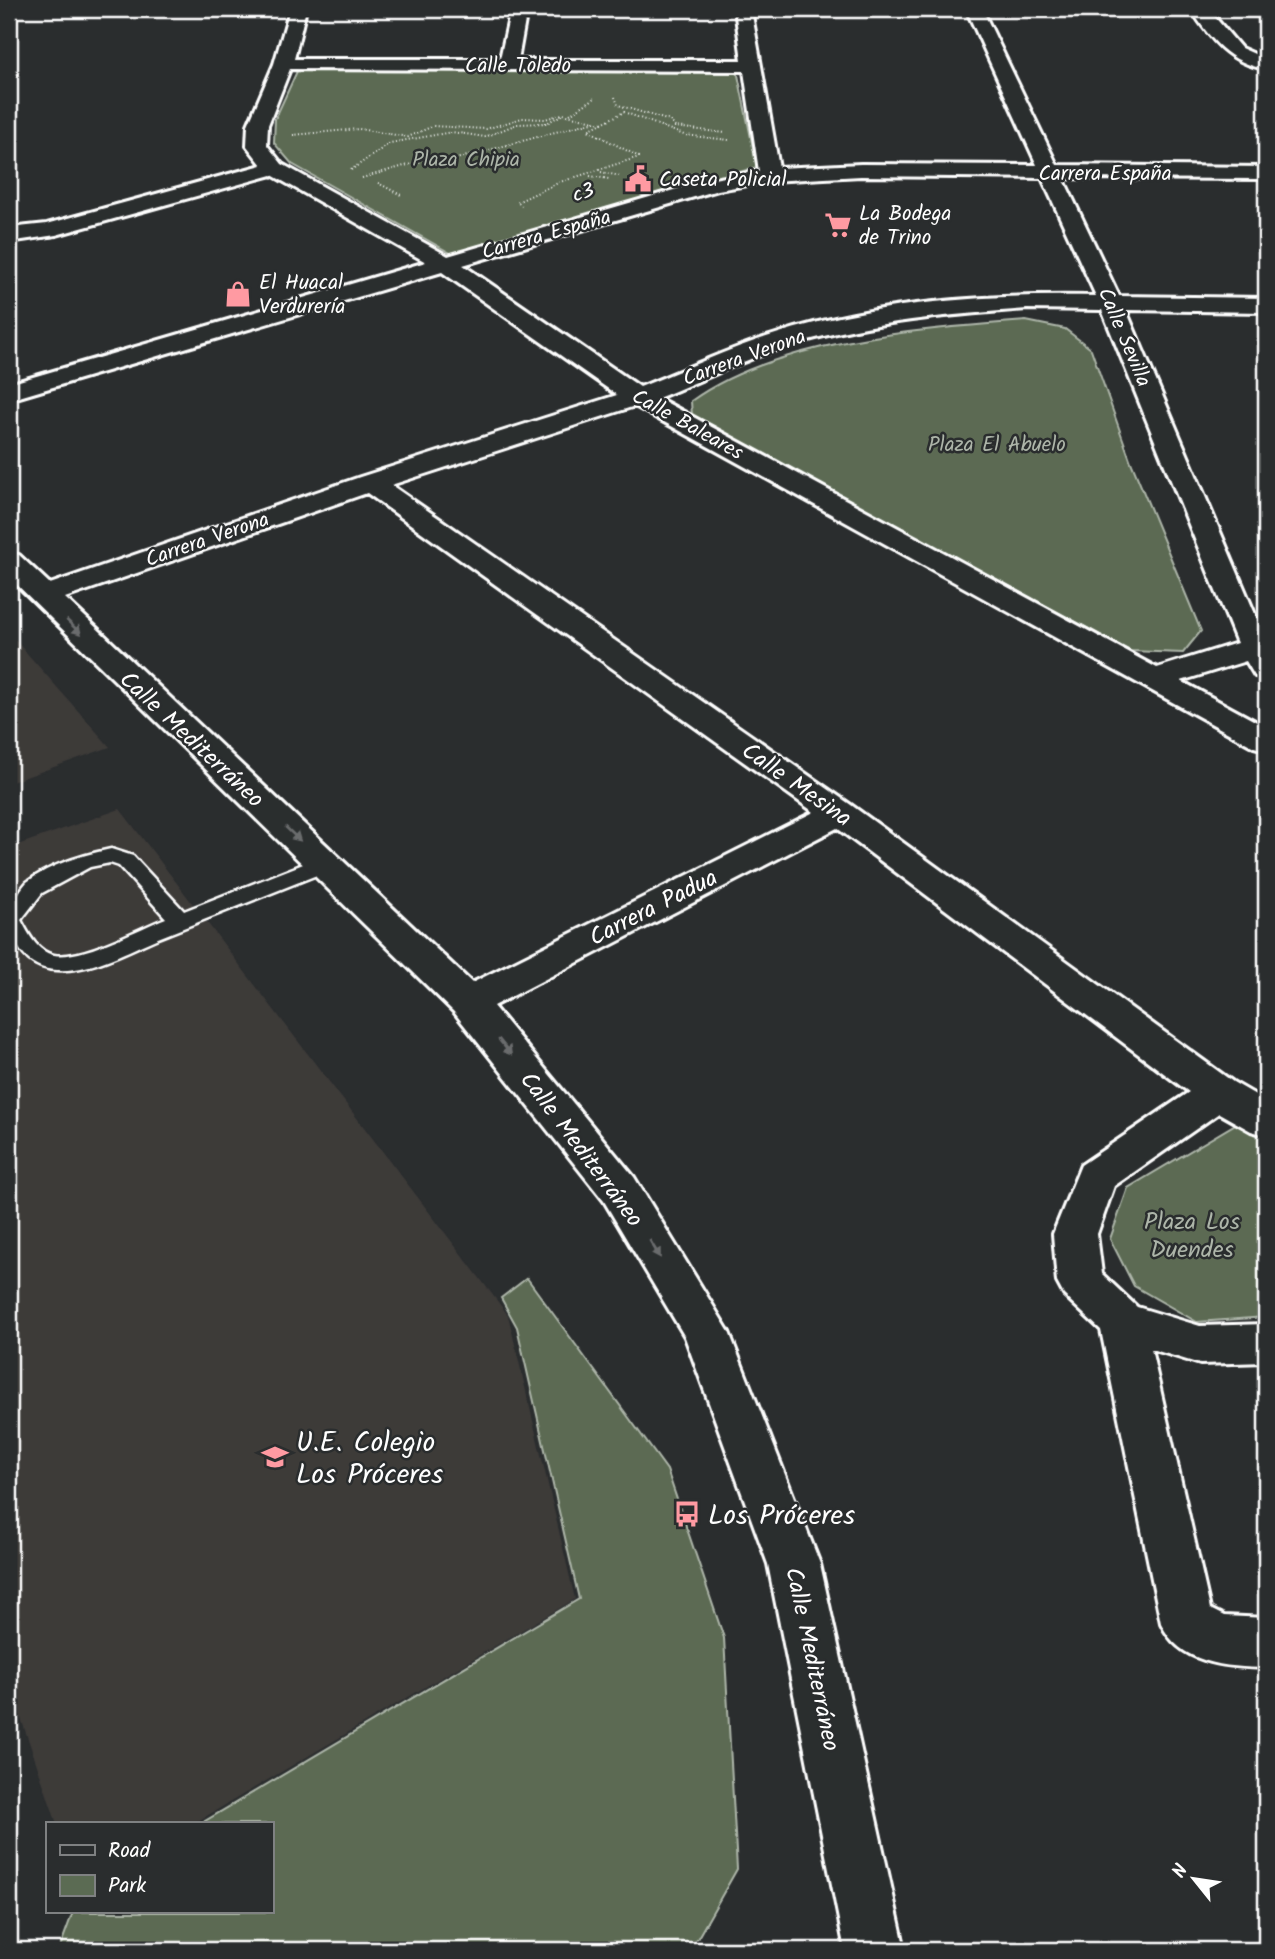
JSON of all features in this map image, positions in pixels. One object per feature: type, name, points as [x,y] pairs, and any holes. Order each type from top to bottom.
[{"type":"street","name":"Calle Baleares","points":[[298,9],[283,64],[258,125],[257,146],[275,168],[446,264],[637,397],[1266,740]]},
{"type":"street","points":[[509,65],[519,9]]},
{"type":"street","points":[[743,9],[770,174]]},
{"type":"street","name":"Calle Sevilla","points":[[975,9],[1111,303],[1260,659]]},
{"type":"street","points":[[1199,9],[1232,53],[1251,62],[1266,64]]},
{"type":"street","name":"Calle Toledo","points":[[283,64],[752,66]]},
{"type":"street","points":[[9,236],[48,230],[275,168]]},
{"type":"street","name":"Carrera España","points":[[9,392],[715,184],[770,174],[861,170],[1266,173]]},
{"type":"street","name":"Carrera Verona","points":[[43,596],[370,483],[637,397],[787,338],[851,322],[922,310],[1027,302],[1266,304]]},
{"type":"street","name":"Calle Mesina","points":[[370,483],[839,813],[1217,1093],[1266,1119]]},
{"type":"street","name":"Calle Mediterráneo","points":[[9,561],[468,1002],[619,1189],[706,1332],[794,1564],[875,1950]]},
{"type":"street","points":[[1154,679],[1260,659]]},
{"type":"street","name":"Carrera Padua","points":[[468,1002],[839,813]]},
{"type":"street","points":[[1217,1093],[1096,1177],[1075,1234],[1080,1282],[1122,1321],[1200,1345],[1266,1343]]},
{"type":"street","points":[[1122,1321],[1187,1623],[1201,1636],[1216,1641],[1266,1643]]},
{"type":"lane","points":[[181,921],[126,861],[111,856],[84,861],[34,888],[10,920],[22,945],[43,962],[69,964],[181,921],[324,864]]},
{"type":"path","points":[[510,209],[522,206],[517,202],[537,189],[591,175],[639,157],[588,130],[624,112],[684,135],[733,140],[733,134],[675,127],[670,121],[618,105],[614,94]]},
{"type":"path","points":[[292,135],[359,129],[408,137],[433,126],[486,129],[522,118],[545,119],[571,114],[598,96]]},
{"type":"path","points":[[346,173],[390,143],[452,132],[485,136],[517,124],[547,123],[563,114],[603,122]]},
{"type":"path","points":[[361,178],[436,157],[445,162],[458,159],[596,121]]},
{"type":"path","points":[[368,184],[379,183],[408,199]]},
{"type":"shaded area","points":[[9,633],[110,747],[9,783]]},
{"type":"shaded area","name":"U.E. Colegio Los Próceres","points":[[120,809],[508,1315],[575,1599],[196,1822],[56,1822],[9,1683],[9,848]]},
{"type":"green space","name":"Plaza Chipia","points":[[298,69],[737,70],[757,167],[454,255],[292,164],[274,143],[275,119]]},
{"type":"green space","name":"Plaza El Abuelo","points":[[1026,321],[1065,329],[1091,349],[1131,462],[1201,631],[1183,653],[1130,651],[692,416],[691,401],[726,380],[765,363],[807,351],[897,333]]},
{"type":"green space","name":"Plaza Los Duendes","points":[[1239,1122],[1266,1138],[1266,1317],[1197,1322],[1134,1286],[1110,1239],[1128,1188]]},
{"type":"green space","points":[[527,1278],[667,1470],[724,1638],[737,1869],[692,1948],[59,1950],[73,1913],[273,1913],[273,1822],[203,1822],[579,1599],[517,1327],[501,1298]]},
{"type":"place","name":"Caseta Policial","points":[[638,179]]},
{"type":"place","name":"La Bodega de Trino","points":[[838,225]]},
{"type":"place","name":"El Huacal Verdurería","points":[[238,294]]},
{"type":"place","name":"U.E. Colegio Los Próceres","points":[[275,1457]]},
{"type":"place","name":"Los Próceres","points":[[687,1514]]}]
